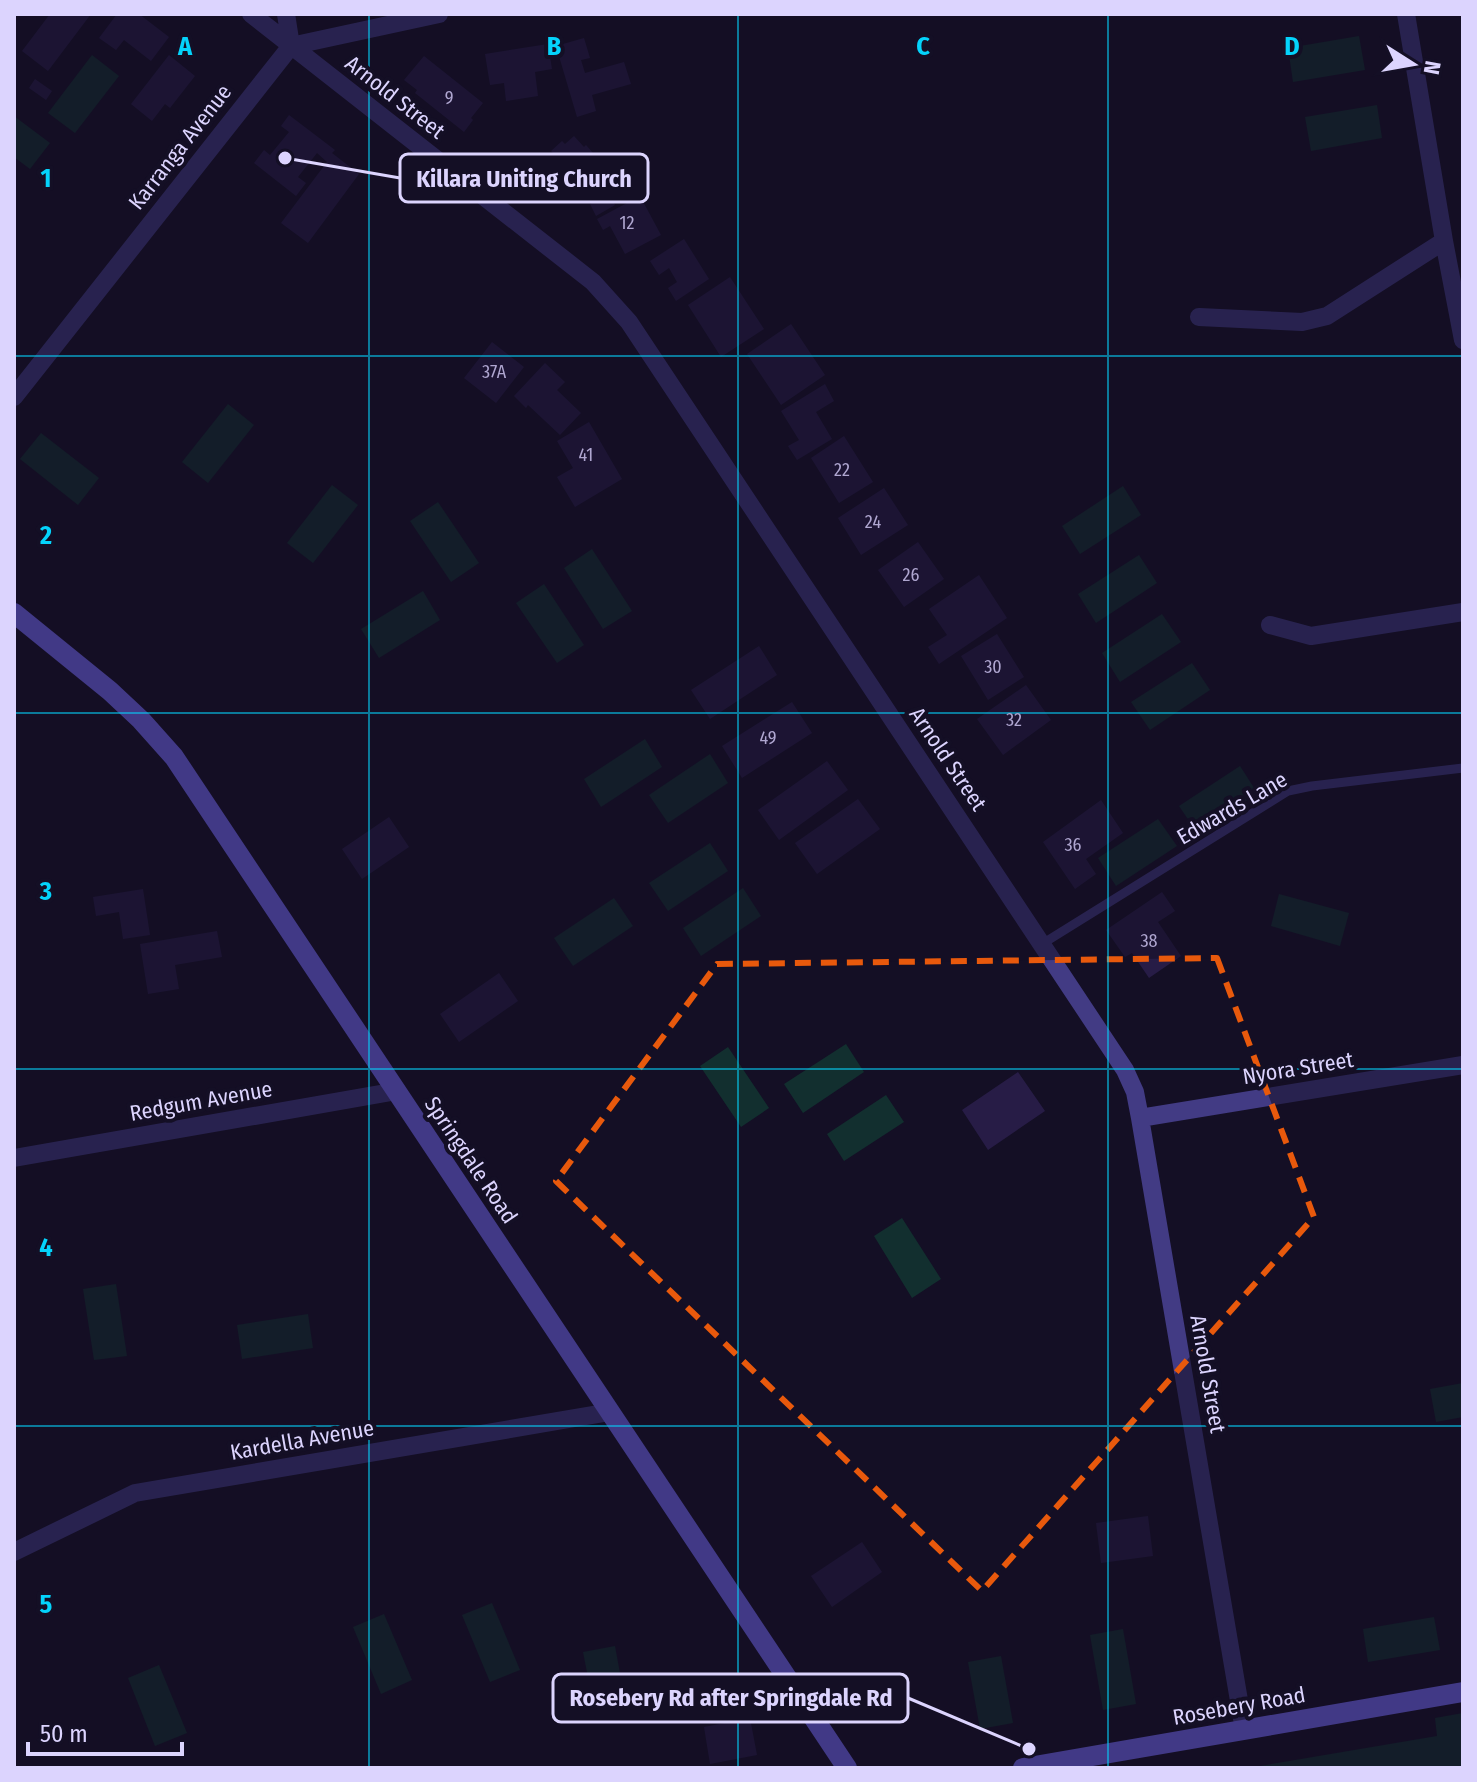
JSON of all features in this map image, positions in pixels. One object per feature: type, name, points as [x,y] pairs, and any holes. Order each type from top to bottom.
[{"type":"main road","name":"Springdale Road","points":[[14,613],[110,691],[174,757],[847,1768]]},
{"type":"main road","name":"Rosebery Road","points":[[1023,1768],[1463,1692]]},
{"type":"street","name":"Arnold Street","points":[[251,14],[593,282],[629,322],[1125,1070],[1135,1092],[1140,1118],[1244,1730]]},
{"type":"street","points":[[286,14],[291,46],[439,14]]},
{"type":"street","points":[[1406,14],[1463,340]]},
{"type":"street","name":"Karranga Avenue","points":[[14,397],[291,46]]},
{"type":"street","points":[[1199,317],[1302,322],[1327,316],[1444,241]]},
{"type":"street","points":[[1270,625],[1311,636],[1463,612]]},
{"type":"street","name":"Nyora Street","points":[[1140,1118],[1463,1065]]},
{"type":"street","name":"Redgum Avenue","points":[[14,1158],[397,1091]]},
{"type":"street","name":"Kardella Avenue","points":[[14,1552],[135,1493],[610,1412]]},
{"type":"lane","name":"Edwards Lane","points":[[1042,944],[1288,791],[1463,768]]},
{"type":"highlighted area","points":[[1217,958],[1314,1217],[982,1591],[556,1181],[717,964]]},
{"type":"green space","points":[[1359,36],[1365,70],[1293,82],[1288,48]]},
{"type":"green space","points":[[92,55],[119,76],[75,133],[48,113]]},
{"type":"green space","points":[[1377,105],[1382,138],[1311,151],[1305,117]]},
{"type":"green space","points":[[14,116],[50,143],[30,169],[14,157]]},
{"type":"green space","points":[[228,404],[254,425],[208,483],[182,462]]},
{"type":"green space","points":[[41,433],[99,478],[78,505],[20,459]]},
{"type":"green space","points":[[332,485],[358,505],[313,563],[287,543]]},
{"type":"green space","points":[[1123,486],[1141,515],[1080,554],[1062,526]]},
{"type":"green space","points":[[438,502],[479,563],[451,582],[410,521]]},
{"type":"green space","points":[[592,549],[632,611],[603,629],[564,568]]},
{"type":"green space","points":[[1139,555],[1157,583],[1096,623],[1078,594]]},
{"type":"green space","points":[[544,584],[584,645],[557,663],[516,603]]},
{"type":"green space","points":[[423,591],[440,620],[379,658],[361,629]]},
{"type":"green space","points":[[1162,614],[1181,642],[1120,682],[1102,653]]},
{"type":"green space","points":[[1192,663],[1210,690],[1150,730],[1131,702]]},
{"type":"green space","points":[[645,739],[662,767],[601,807],[584,779]]},
{"type":"green space","points":[[710,754],[728,783],[668,823],[649,795]]},
{"type":"green space","points":[[1240,766],[1258,794],[1198,834],[1179,806]]},
{"type":"green space","points":[[1158,819],[1177,846],[1116,886],[1098,858]]},
{"type":"green space","points":[[710,843],[728,871],[668,911],[649,883]]},
{"type":"green space","points":[[743,888],[761,916],[701,956],[683,928]]},
{"type":"green space","points":[[1279,894],[1349,913],[1340,946],[1271,926]]},
{"type":"green space","points":[[614,898],[633,926],[573,966],[554,938]]},
{"type":"green space","points":[[846,1044],[864,1072],[803,1113],[784,1084]]},
{"type":"green space","points":[[728,1047],[769,1108],[741,1127],[700,1066]]},
{"type":"green space","points":[[886,1095],[904,1122],[844,1161],[827,1134]]},
{"type":"green space","points":[[902,1218],[941,1279],[912,1298],[874,1236]]},
{"type":"green space","points":[[116,1284],[127,1356],[94,1360],[83,1289]]},
{"type":"green space","points":[[308,1314],[313,1348],[242,1359],[237,1325]]},
{"type":"green space","points":[[1463,1383],[1463,1417],[1436,1422],[1430,1389]]},
{"type":"green space","points":[[492,1603],[520,1670],[490,1682],[462,1615]]},
{"type":"green space","points":[[384,1614],[412,1680],[381,1694],[353,1627]]},
{"type":"green space","points":[[1434,1617],[1440,1650],[1368,1662],[1363,1629]]},
{"type":"green space","points":[[1123,1629],[1136,1704],[1103,1710],[1090,1635]]},
{"type":"green space","points":[[615,1646],[628,1717],[597,1723],[583,1652]]},
{"type":"green space","points":[[1001,1656],[1013,1723],[980,1729],[968,1662]]},
{"type":"green space","points":[[159,1665],[187,1733],[155,1746],[128,1678]]},
{"type":"green space","points":[[1463,1713],[1463,1768],[1248,1768],[1437,1736],[1435,1718]]},
{"type":"building","points":[[50,14],[91,14],[48,71],[22,51]]},
{"type":"building","points":[[117,14],[139,14],[169,37],[151,61],[124,40],[116,50],[99,38]]},
{"type":"building","points":[[584,38],[590,58],[581,60],[585,73],[624,62],[631,84],[592,95],[596,111],[577,117],[556,46]]},
{"type":"building","points":[[548,44],[552,69],[535,72],[538,96],[506,101],[504,83],[490,85],[485,54]]},
{"type":"building","points":[[169,55],[195,76],[170,108],[165,104],[152,121],[131,104]]},
{"type":"building","points":[[424,56],[483,103],[464,132],[415,93],[417,90],[404,80]]},
{"type":"building","points":[[35,79],[52,91],[46,100],[29,88]]},
{"type":"building","points":[[289,115],[335,150],[332,153],[359,174],[308,243],[281,223],[327,162],[317,153],[298,177],[306,183],[296,196],[254,163],[264,150],[270,155],[289,132],[281,126]]},
{"type":"building","points":[[574,136],[607,169],[570,202],[548,182],[550,180],[539,167],[554,154],[551,151],[562,141],[565,144]]},
{"type":"building","points":[[609,193],[615,205],[596,216],[590,204]]},
{"type":"building","points":[[640,196],[661,235],[625,254],[610,226],[603,230],[597,219]]},
{"type":"building","points":[[684,239],[709,279],[676,301],[668,288],[677,282],[669,268],[659,275],[650,261]]},
{"type":"building","points":[[730,277],[764,329],[721,357],[688,305]]},
{"type":"building","points":[[791,324],[825,375],[781,405],[747,354]]},
{"type":"building","points":[[492,342],[524,367],[496,403],[464,378]]},
{"type":"building","points":[[545,363],[565,382],[557,390],[581,413],[560,435],[514,396]]},
{"type":"building","points":[[825,384],[834,401],[816,412],[832,439],[797,460],[788,446],[799,440],[781,411]]},
{"type":"building","points":[[589,422],[622,479],[575,507],[557,477],[573,468],[557,441]]},
{"type":"building","points":[[844,436],[873,482],[839,503],[811,458]]},
{"type":"building","points":[[884,488],[908,525],[861,555],[838,518]]},
{"type":"building","points":[[918,542],[944,579],[904,607],[878,570]]},
{"type":"building","points":[[979,575],[1007,618],[939,664],[928,647],[947,635],[929,609]]},
{"type":"building","points":[[997,634],[1024,677],[988,700],[961,656]]},
{"type":"building","points":[[759,646],[777,675],[710,719],[691,690]]},
{"type":"building","points":[[1026,685],[1051,720],[1003,755],[977,719]]},
{"type":"building","points":[[792,702],[812,733],[742,778],[722,746]]},
{"type":"building","points":[[827,761],[848,790],[779,840],[758,810]]},
{"type":"building","points":[[858,799],[880,829],[817,874],[795,843]]},
{"type":"building","points":[[1101,800],[1123,833],[1086,859],[1096,874],[1075,889],[1043,842]]},
{"type":"building","points":[[389,817],[409,847],[362,879],[342,849]]},
{"type":"building","points":[[143,889],[150,935],[123,939],[119,912],[96,916],[93,897]]},
{"type":"building","points":[[1162,892],[1175,911],[1158,922],[1181,956],[1149,978],[1132,953],[1125,957],[1106,930]]},
{"type":"building","points":[[217,931],[222,957],[175,965],[179,989],[148,994],[140,944]]},
{"type":"building","points":[[499,973],[518,1001],[459,1042],[440,1014]]},
{"type":"building","points":[[1018,1072],[1045,1111],[988,1150],[962,1110]]},
{"type":"building","points":[[1148,1516],[1153,1556],[1101,1563],[1096,1523]]},
{"type":"building","points":[[862,1542],[882,1572],[832,1607],[811,1576]]},
{"type":"building","points":[[750,1718],[757,1755],[710,1764],[704,1727]]},
{"type":"place","name":"Killara Uniting Church","points":[[285,158]]},
{"type":"place","name":"Rosebery Rd after Springdale Rd","points":[[1029,1749]]}]
